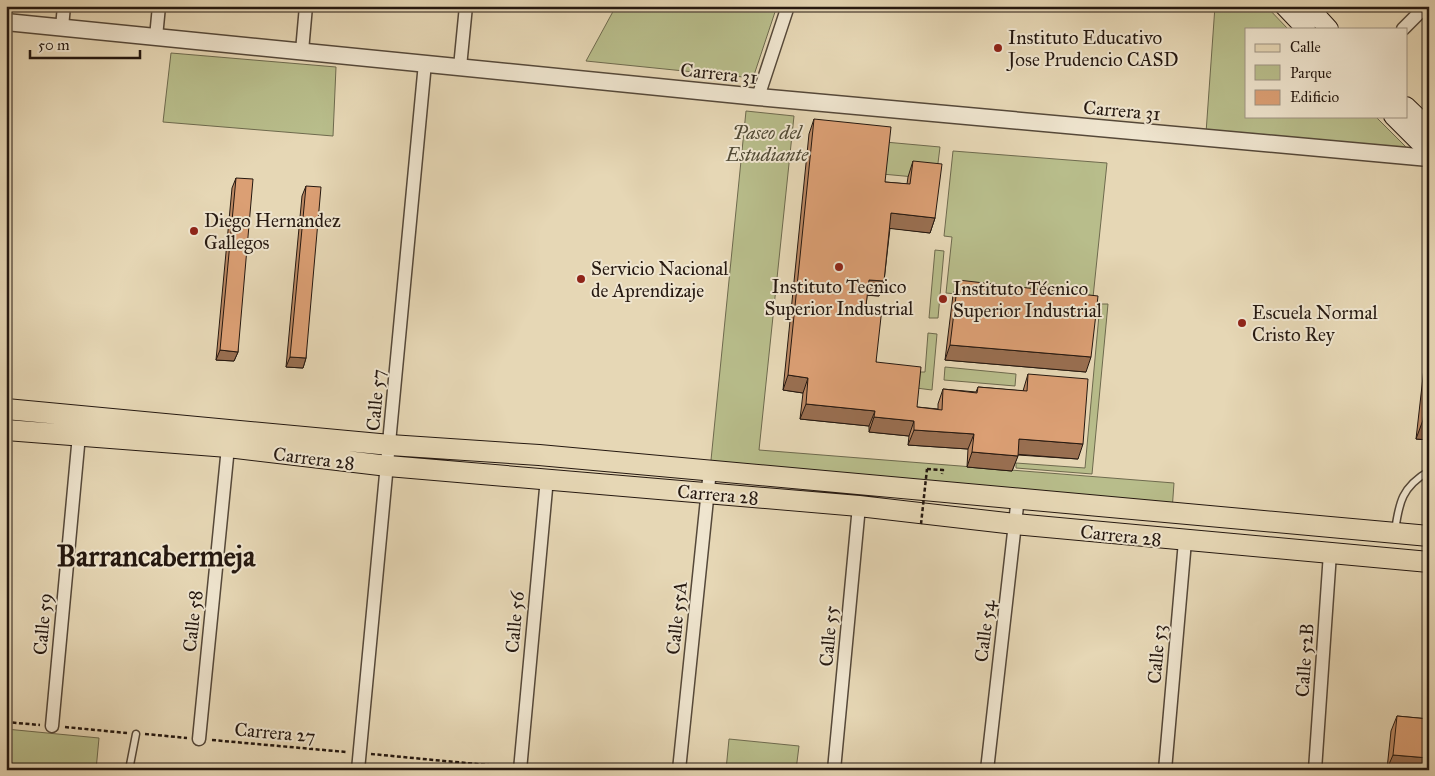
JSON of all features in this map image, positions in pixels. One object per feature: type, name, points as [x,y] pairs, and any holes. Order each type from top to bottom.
[{"type":"main road","points":[[1284,6],[1305,28]]},
{"type":"main road","points":[[1308,6],[1328,28]]},
{"type":"main road","points":[[1408,108],[1429,128]]},
{"type":"main road","points":[[1395,118],[1429,152]]},
{"type":"main road","name":"Carrera 28","points":[[6,409],[390,445],[539,455],[1018,497],[1429,536]]},
{"type":"main road","name":"Carrera 28","points":[[6,430],[228,447],[388,466],[859,506],[1185,541],[1429,562]]},
{"type":"street","points":[[62,27],[64,6]]},
{"type":"street","points":[[156,37],[159,6]]},
{"type":"street","points":[[302,51],[306,6]]},
{"type":"street","points":[[460,67],[466,6]]},
{"type":"street","points":[[758,97],[788,6]]},
{"type":"street","points":[[1404,28],[1426,6]]},
{"type":"street","name":"Carrera 31","points":[[6,22],[758,97],[1429,158]]},
{"type":"street","name":"Calle 57","points":[[358,770],[425,63]]},
{"type":"street","name":"Calle 59","points":[[52,726],[79,435]]},
{"type":"street","name":"Calle 58","points":[[199,739],[228,447]]},
{"type":"street","name":"Calle 55A","points":[[679,770],[710,470]]},
{"type":"street","name":"Calle 56","points":[[520,769],[546,478]]},
{"type":"street","name":"Calle 54","points":[[987,770],[1018,497]]},
{"type":"street","name":"Calle 55","points":[[834,770],[859,506]]},
{"type":"street","name":"Calle 53","points":[[1165,770],[1185,541]]},
{"type":"street","name":"Calle 52B","points":[[1315,770],[1330,553]]},
{"type":"lane","points":[[1395,532],[1399,503],[1414,480],[1429,471]]},
{"type":"lane","points":[[129,770],[136,734]]},
{"type":"path","points":[[921,524],[927,469],[943,470]]},
{"type":"path","name":"Carrera 27","points":[[6,722],[542,770]]},
{"type":"green space","points":[[616,6],[777,6],[753,78],[586,61]]},
{"type":"green space","points":[[1215,6],[1266,6],[1287,28],[1245,28],[1245,118],[1377,118],[1413,154],[1206,133]]},
{"type":"green space","points":[[171,53],[336,67],[333,136],[163,122]]},
{"type":"green space","name":"Paseo del Estudiante","points":[[746,111],[794,116],[759,450],[1174,483],[1172,511],[710,470]]},
{"type":"green space","points":[[885,142],[940,147],[936,179],[882,174]]},
{"type":"green space","points":[[953,151],[1107,163],[1092,307],[946,293],[952,237],[944,236]]},
{"type":"green space","points":[[935,250],[944,251],[938,318],[929,318]]},
{"type":"green space","points":[[1100,304],[1108,304],[1092,474],[1016,468],[1016,463],[1085,468]]},
{"type":"green space","points":[[928,333],[937,334],[932,390],[916,388],[918,372],[925,372]]},
{"type":"green space","points":[[945,367],[1016,374],[1015,386],[944,380]]},
{"type":"green space","points":[[6,729],[99,738],[96,770],[6,770]]},
{"type":"green space","points":[[729,739],[799,746],[796,770],[726,770]]},
{"type":"building","name":"Instituto Tecnico Superior Industrial","points":[[814,119],[891,127],[885,182],[910,184],[913,161],[942,164],[935,218],[891,213],[884,281],[869,280],[866,306],[882,308],[876,362],[921,367],[917,407],[942,410],[943,389],[977,393],[978,387],[1027,391],[1028,374],[1088,379],[1083,444],[1019,439],[1018,456],[972,452],[974,434],[914,430],[914,421],[874,417],[875,411],[806,404],[808,378],[788,375]]},
{"type":"building","points":[[236,178],[253,179],[238,352],[220,350]]},
{"type":"building","points":[[306,186],[321,187],[306,358],[290,357]]},
{"type":"building","points":[[958,280],[1098,296],[1091,357],[950,345]]},
{"type":"building","points":[[1429,372],[1429,421],[1423,420]]},
{"type":"building","points":[[1397,716],[1429,719],[1429,758],[1393,755]]},
{"type":"place","name":"Instituto Educativo Jose Prudencio CASD","points":[[998,48]]},
{"type":"place","name":"Diego Hernandez Gallegos","points":[[194,231]]},
{"type":"place","name":"Instituto Tecnico Superior Industrial","points":[[839,267]]},
{"type":"place","name":"Servicio Nacional de Aprendizaje","points":[[581,279]]},
{"type":"place","name":"Instituto Técnico Superior Industrial","points":[[943,299]]},
{"type":"place","name":"Escuela Normal Cristo Rey","points":[[1242,323]]},
{"type":"district","name":"Barrancabermeja","points":[[156,556]]}]
